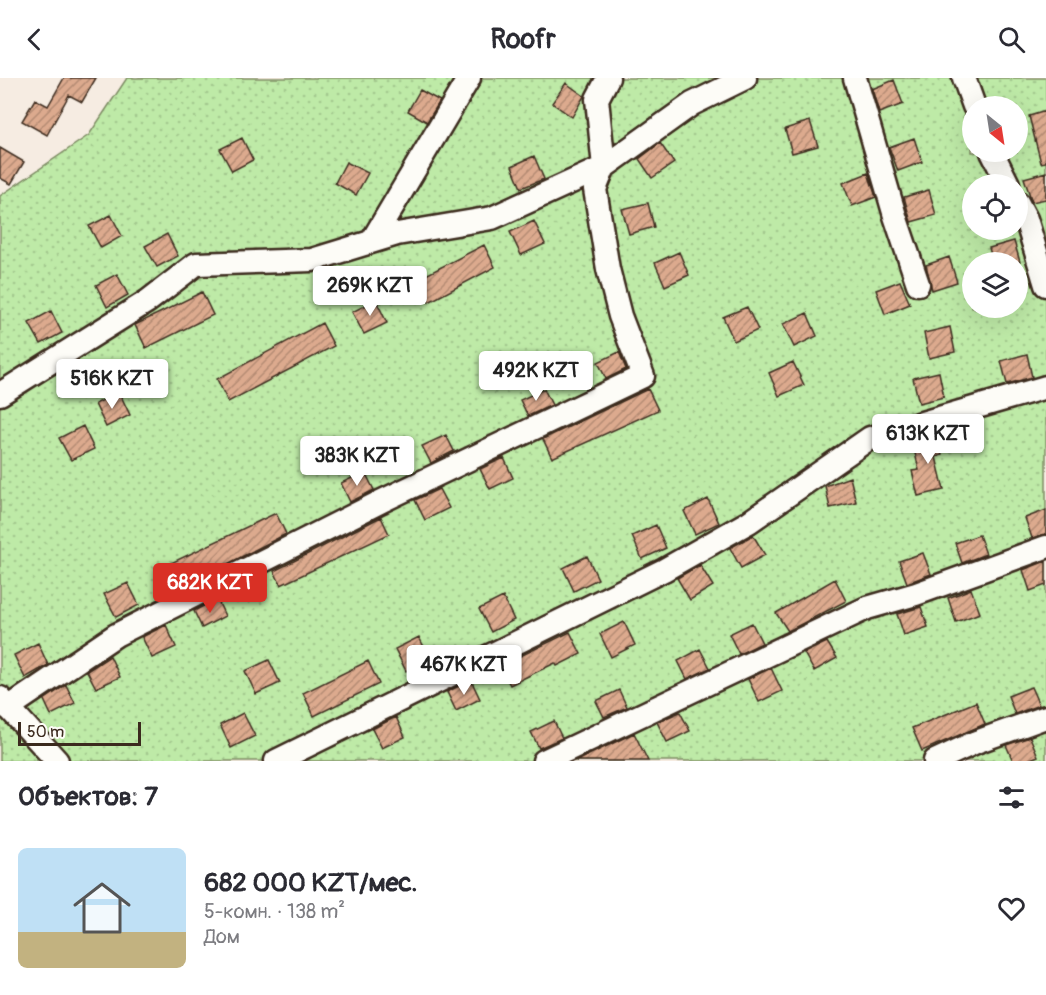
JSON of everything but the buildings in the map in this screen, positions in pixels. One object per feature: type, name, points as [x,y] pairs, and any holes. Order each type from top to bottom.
[{"type":"street","points":[[372,241],[469,78]]},
{"type":"street","points":[[57,761],[4,703],[116,634],[351,516],[643,376],[620,316],[608,269],[595,189],[604,166],[597,99],[608,78]]},
{"type":"street","points":[[0,393],[148,301],[196,264],[312,260],[397,234],[492,218],[604,166],[692,104],[745,78]]},
{"type":"street","points":[[855,78],[895,216],[918,284]]},
{"type":"street","points":[[964,78],[970,96]]},
{"type":"street","points":[[1030,212],[1046,285]]},
{"type":"street","points":[[276,761],[664,570],[749,522],[870,438],[1046,387]]},
{"type":"street","points":[[544,761],[867,608],[916,594],[1046,547]]},
{"type":"street","points":[[935,761],[976,742],[1046,717]]},
{"type":"green space","points":[[127,78],[1046,78],[1046,761],[0,761],[0,196],[89,135]]}]
